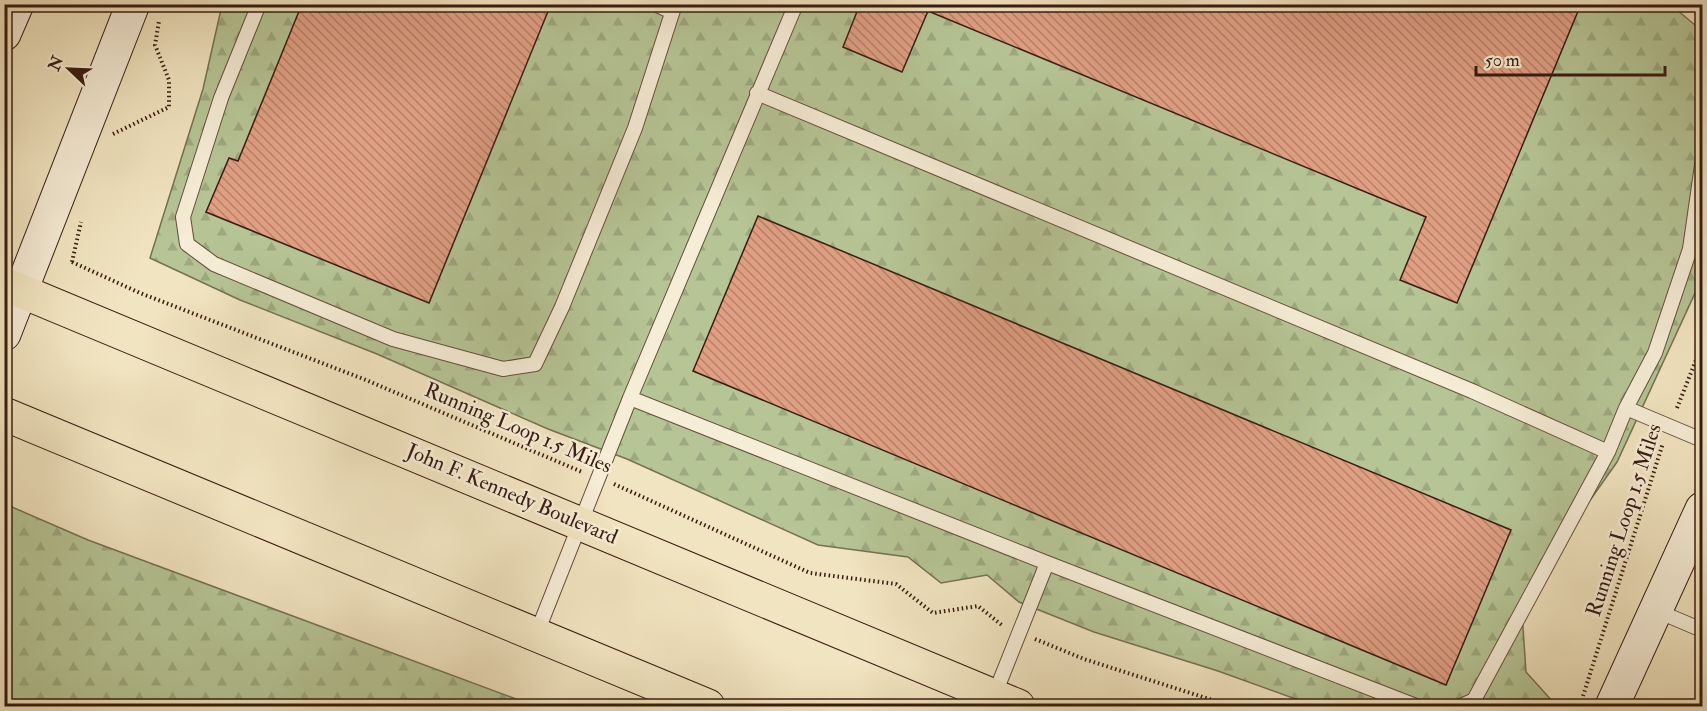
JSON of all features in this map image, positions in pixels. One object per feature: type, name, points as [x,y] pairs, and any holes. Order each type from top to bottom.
[{"type":"main road","name":"John F. Kennedy Boulevard","points":[[13,288],[1006,701]]},
{"type":"main road","points":[[4,414],[708,706]]},
{"type":"street","points":[[4,34],[17,4]]},
{"type":"street","points":[[4,334],[13,288],[147,10]]},
{"type":"street","points":[[1598,703],[1655,610],[1702,509]]},
{"type":"lane","points":[[259,4],[222,98],[183,218],[187,244],[214,264],[393,339],[503,369],[535,364],[562,307],[634,128],[673,8],[655,4]]},
{"type":"lane","points":[[536,635],[630,398],[796,4]]},
{"type":"lane","points":[[757,93],[1472,391],[1608,452]]},
{"type":"lane","points":[[1461,706],[1474,700],[1608,452],[1626,408],[1655,353],[1690,249],[1702,165]]},
{"type":"lane","points":[[630,398],[1416,706]]},
{"type":"lane","points":[[1626,408],[1702,440]]},
{"type":"lane","points":[[1006,701],[1019,633],[1047,563]]},
{"type":"lane","points":[[1655,610],[1702,630]]},
{"type":"path","points":[[110,135],[169,107],[169,80],[155,45],[147,10]]},
{"type":"path","name":"Running Loop 1.5 Miles","points":[[82,216],[72,262],[140,293],[366,380],[537,455],[718,530],[810,573],[896,584],[933,613],[978,606],[1004,627],[1084,659],[1231,706]]},
{"type":"path","name":"Running Loop 1.5 Miles","points":[[1598,703],[1669,428],[1702,345]]},
{"type":"green space","points":[[1670,4],[1702,31],[1702,278],[1617,462],[1567,533],[1522,613],[1526,672],[1554,703],[1554,706],[1315,706],[1218,671],[1094,632],[1019,602],[987,575],[941,583],[908,557],[818,545],[627,459],[548,429],[377,354],[240,300],[150,258],[203,89],[222,5]]},
{"type":"green space","points":[[5,504],[88,540],[535,706],[5,706]]},
{"type":"building","points":[[302,4],[551,4],[429,303],[206,212],[229,158],[238,161]]},
{"type":"building","points":[[860,4],[1581,4],[1457,303],[1400,280],[1426,217],[928,11],[902,72],[843,47]]},
{"type":"building","points":[[758,216],[1511,530],[1446,685],[693,371]]}]
